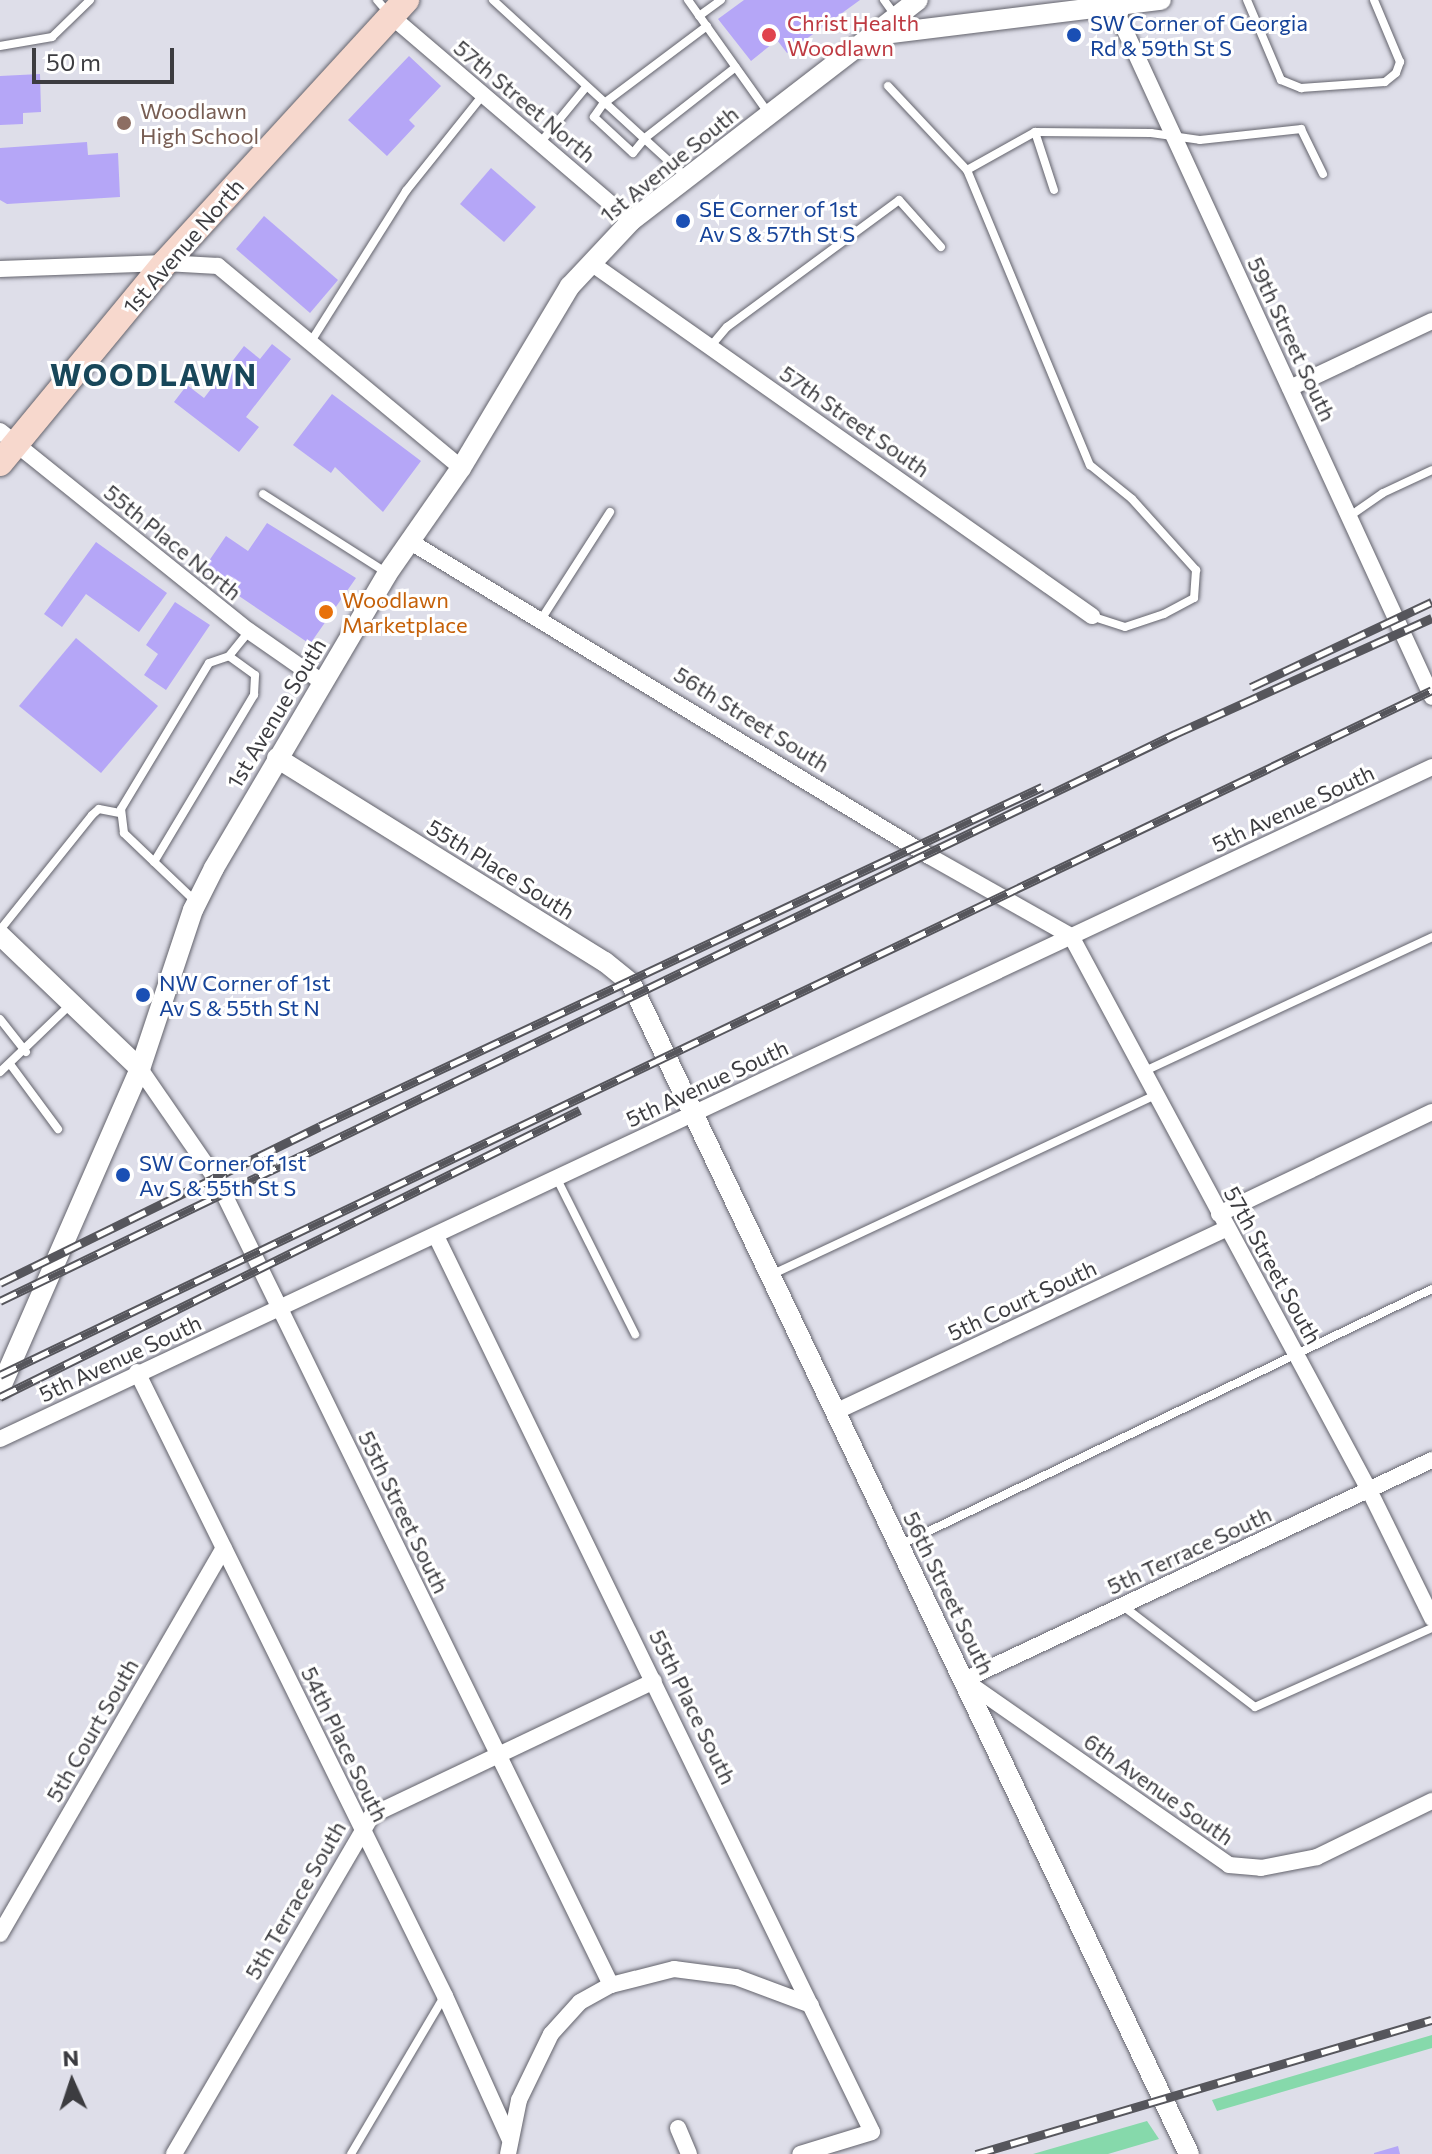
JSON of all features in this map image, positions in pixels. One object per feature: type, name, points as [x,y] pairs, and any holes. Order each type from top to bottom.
[{"type":"main road","name":"1st Avenue North","points":[[5,446],[391,5]]},
{"type":"street","name":"1st Avenue South","points":[[0,1389],[140,1069],[197,902],[277,758],[387,574],[461,468],[570,286],[631,221],[875,35],[902,24],[918,0]]},
{"type":"street","points":[[902,24],[1161,0]]},
{"type":"street","name":"59th Street South","points":[[1112,3],[1432,697]]},
{"type":"street","name":"57th Street North","points":[[391,5],[483,95],[631,221]]},
{"type":"street","points":[[0,269],[165,263],[218,266],[461,468]]},
{"type":"street","name":"57th Street South","points":[[591,263],[1092,616]]},
{"type":"street","points":[[1290,388],[1432,321]]},
{"type":"street","name":"55th Place North","points":[[5,446],[249,631],[322,682]]},
{"type":"street","name":"56th Street South","points":[[409,541],[542,618],[929,856],[1071,936]]},
{"type":"street","name":"55th Place South","points":[[277,758],[619,971],[631,983],[664,1053]]},
{"type":"street","name":"5th Avenue South","points":[[0,1439],[137,1372],[281,1310],[1432,767]]},
{"type":"street","points":[[0,932],[140,1069]]},
{"type":"street","name":"57th Street South","points":[[1071,936],[1369,1490],[1432,1618]]},
{"type":"street","name":"56th Street South","points":[[664,1053],[1189,2154]]},
{"type":"street","name":"55th Street South","points":[[140,1069],[218,1182],[611,1985]]},
{"type":"street","name":"5th Court South","points":[[835,1412],[1223,1221],[1432,1112]]},
{"type":"street","name":"55th Place South","points":[[436,1236],[872,2132],[800,2154]]},
{"type":"street","name":"54th Place South","points":[[137,1372],[445,1996],[509,2146]]},
{"type":"street","name":"5th Terrace South","points":[[964,1680],[1432,1460]]},
{"type":"street","name":"5th Court South","points":[[0,1934],[224,1548]]},
{"type":"street","name":"6th Avenue South","points":[[964,1680],[1229,1865],[1261,1868],[1317,1857],[1432,1801]]},
{"type":"street","name":"5th Terrace South","points":[[174,2154],[361,1828],[372,1815],[654,1681]]},
{"type":"street","points":[[509,2146],[519,2100],[551,2034],[580,2002],[611,1985],[674,1969],[736,1977],[811,2005]]},
{"type":"street","points":[[678,2128],[689,2154]]},
{"type":"lane","points":[[0,46],[52,37],[90,0]]},
{"type":"lane","points":[[493,0],[687,178]]},
{"type":"lane","points":[[688,0],[770,114]]},
{"type":"lane","points":[[699,16],[721,0]]},
{"type":"lane","points":[[884,0],[902,24]]},
{"type":"lane","points":[[1247,0],[1281,80],[1301,88],[1385,82],[1396,73],[1400,62],[1374,0]]},
{"type":"lane","points":[[707,26],[603,104],[594,117],[633,153],[645,138],[736,67]]},
{"type":"lane","points":[[888,86],[967,170],[1090,465],[1132,499],[1196,570],[1194,598],[1164,614],[1125,627],[1092,616]]},
{"type":"lane","points":[[540,143],[586,87]]},
{"type":"lane","points":[[310,343],[406,191],[483,95]]},
{"type":"lane","points":[[967,170],[1035,132],[1173,134],[1200,140],[1301,129],[1323,174]]},
{"type":"lane","points":[[1035,132],[1054,190]]},
{"type":"lane","points":[[710,347],[727,327],[899,200],[941,247]]},
{"type":"lane","points":[[1349,516],[1383,493],[1432,470]]},
{"type":"lane","points":[[263,494],[387,574]]},
{"type":"lane","points":[[542,618],[610,512]]},
{"type":"lane","points":[[197,902],[124,833],[120,813],[209,663],[229,656],[249,631]]},
{"type":"lane","points":[[154,862],[254,695],[255,675],[229,656]]},
{"type":"lane","points":[[0,932],[92,815],[99,809],[120,813]]},
{"type":"lane","points":[[1144,1072],[1432,937]]},
{"type":"lane","points":[[0,1072],[26,1052],[71,1003]]},
{"type":"lane","points":[[0,1019],[26,1052]]},
{"type":"lane","points":[[10,1064],[58,1129]]},
{"type":"lane","points":[[770,1276],[1156,1095]]},
{"type":"lane","points":[[557,1179],[635,1334]]},
{"type":"lane","points":[[899,1545],[1432,1289]]},
{"type":"lane","points":[[1122,1606],[1255,1707],[1432,1628]]},
{"type":"lane","points":[[351,2154],[445,1996]]},
{"type":"green space","points":[[1432,2035],[1432,2048],[1217,2111],[1212,2100]]},
{"type":"green space","points":[[1147,2121],[1159,2139],[1108,2154],[1033,2154]]},
{"type":"building","name":"Christ Health Woodlawn","points":[[744,0],[860,0],[787,53],[777,40],[751,61],[718,19]]},
{"type":"building","points":[[409,56],[441,86],[409,120],[415,126],[387,156],[348,120]]},
{"type":"building","points":[[40,74],[41,112],[23,113],[23,124],[0,125],[0,76]]},
{"type":"building","points":[[87,142],[88,155],[118,153],[120,197],[7,204],[0,200],[0,148]]},
{"type":"building","points":[[491,168],[536,207],[504,242],[460,204]]},
{"type":"building","points":[[264,216],[338,280],[310,313],[236,249]]},
{"type":"building","points":[[272,344],[291,359],[246,417],[259,427],[239,452],[174,402],[187,385],[204,398],[244,346],[260,359]]},
{"type":"building","points":[[332,394],[421,461],[383,512],[335,467],[331,473],[293,445]]},
{"type":"building","points":[[267,523],[356,578],[310,644],[202,571],[226,536],[248,551]]},
{"type":"building","points":[[96,542],[167,593],[139,632],[86,594],[62,627],[44,614]]},
{"type":"building","points":[[175,602],[210,625],[166,690],[144,675],[158,654],[146,645]]},
{"type":"building","points":[[76,638],[158,706],[101,773],[19,706]]},
{"type":"building","points":[[1398,2146],[1400,2154],[1374,2154],[1374,2153]]},
{"type":"railway","points":[[1251,687],[1432,602]]},
{"type":"railway","points":[[0,1301],[1175,734],[1432,618]]},
{"type":"railway","points":[[0,1375],[1432,690]]},
{"type":"railway","points":[[0,1283],[320,1126],[1042,787]]},
{"type":"railway","points":[[0,1397],[580,1110]]},
{"type":"railway","points":[[976,2154],[1432,2020]]},
{"type":"place","name":"Christ Health Woodlawn","points":[[769,35]]},
{"type":"place","name":"SW Corner of Georgia Rd & 59th St S","points":[[1074,35]]},
{"type":"place","name":"Woodlawn High School","points":[[124,123]]},
{"type":"place","name":"SE Corner of 1st Av S & 57th St S","points":[[683,221]]},
{"type":"place","name":"Woodlawn Marketplace","points":[[326,612]]},
{"type":"place","name":"NW Corner of 1st Av S & 55th St N","points":[[143,995]]},
{"type":"place","name":"SW Corner of 1st Av S & 55th St S","points":[[123,1175]]},
{"type":"district","name":"WOODLAWN","points":[[154,374]]}]
